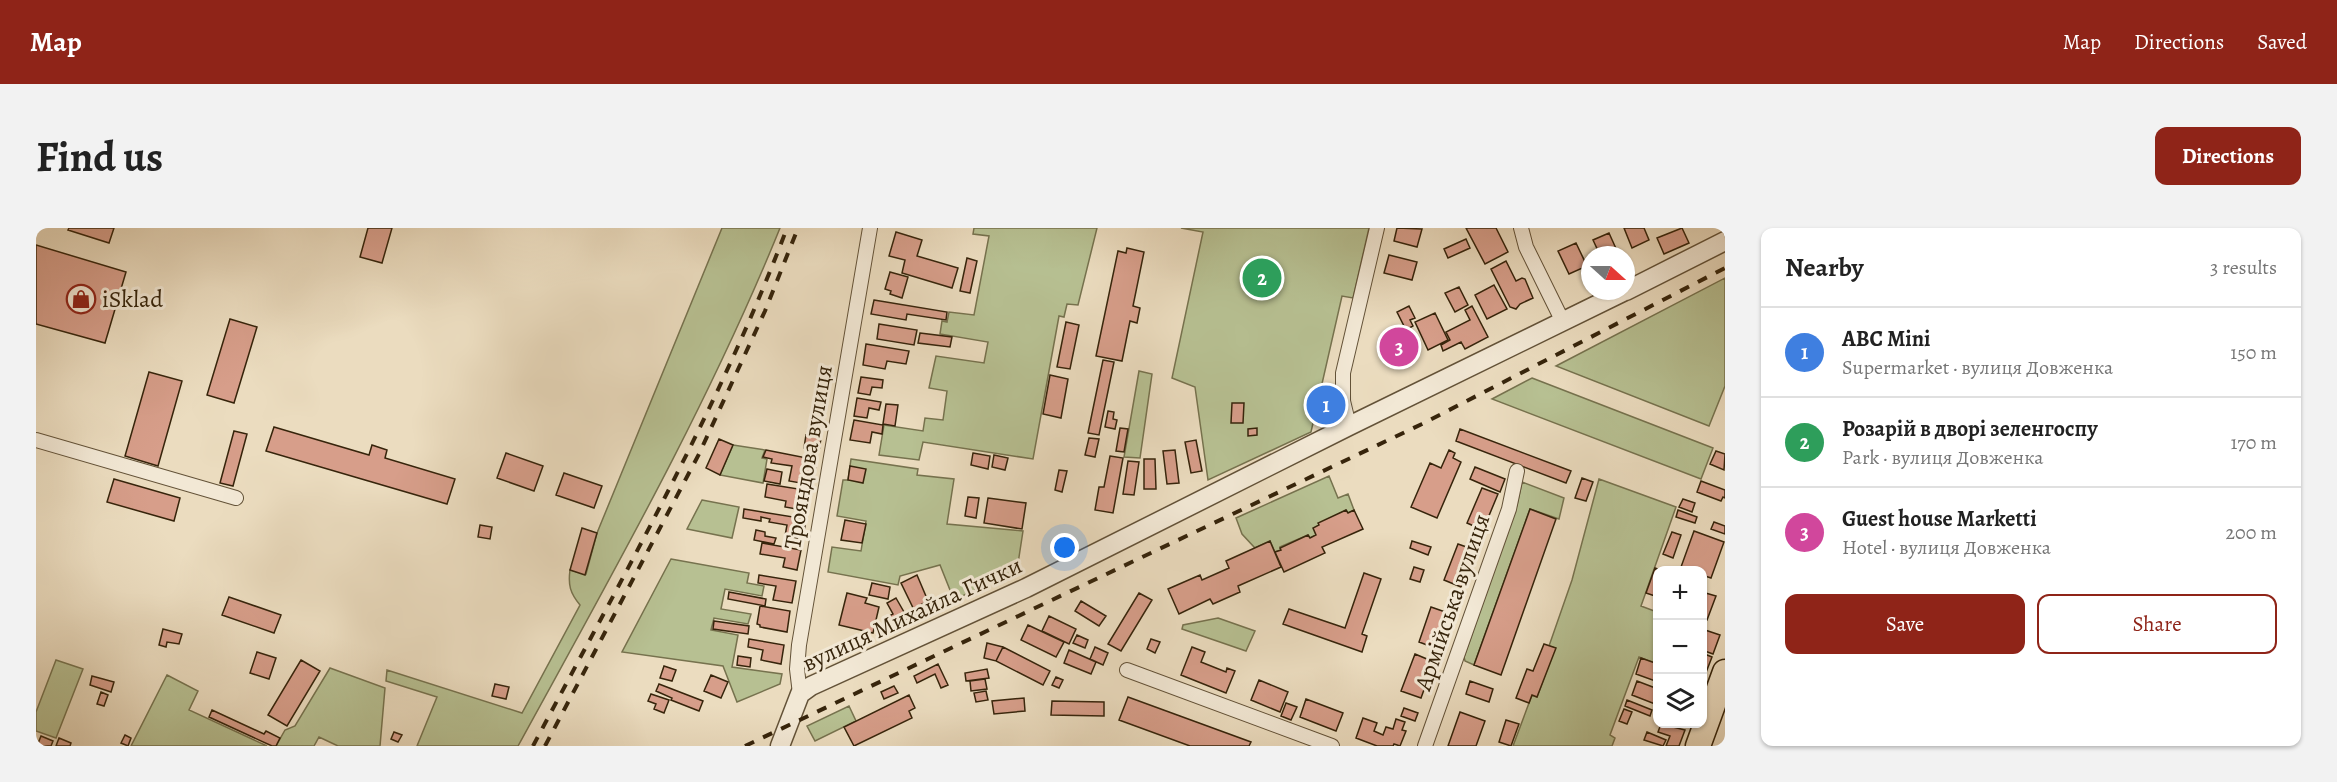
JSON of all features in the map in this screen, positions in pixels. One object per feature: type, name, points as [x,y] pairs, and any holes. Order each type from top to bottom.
[{"type":"highway","points":[[1698,746],[1725,672]]},
{"type":"street","name":"Трояндова вулиця","points":[[800,694],[797,669],[799,645],[870,228]]},
{"type":"street","points":[[1349,426],[1343,401],[1343,373],[1377,228]]},
{"type":"street","points":[[1521,228],[1526,247],[1563,322]]},
{"type":"street","name":"вулиця Михайла Гички","points":[[1635,286],[1725,241]]},
{"type":"street","name":"вулиця Михайла Гички","points":[[800,694],[811,686],[1026,588],[1349,426],[1608,300]]},
{"type":"street","points":[[36,440],[236,498]]},
{"type":"street","name":"Армійська вулиця","points":[[1425,746],[1509,509],[1517,471]]},
{"type":"street","points":[[1127,670],[1332,746]]},
{"type":"street","points":[[780,746],[800,694]]},
{"type":"green space","points":[[722,228],[780,228],[752,295],[690,426],[623,555],[518,746],[417,746],[437,697],[386,681],[387,670],[522,713],[580,605],[570,589],[570,570],[586,574],[597,533]]},
{"type":"green space","points":[[974,228],[1097,228],[1078,305],[1067,304],[1064,317],[1059,316],[1033,459],[923,442],[919,460],[879,455],[884,425],[923,431],[925,418],[943,420],[947,391],[929,388],[936,356],[984,363],[988,342],[940,334],[942,321],[947,322],[949,312],[974,315],[989,236],[973,234]]},
{"type":"green space","points":[[1181,228],[1369,228],[1353,298],[1342,296],[1311,432],[1208,480],[1195,387],[1172,378],[1203,232]]},
{"type":"green space","points":[[1725,278],[1725,386],[1709,426],[1556,366]]},
{"type":"green space","points":[[1139,371],[1152,374],[1140,458],[1124,457]]},
{"type":"green space","points":[[1532,378],[1713,448],[1701,479],[1492,399]]},
{"type":"green space","points":[[733,445],[765,450],[762,458],[767,459],[763,483],[720,475]]},
{"type":"green space","points":[[851,459],[918,469],[917,475],[954,479],[947,524],[1023,531],[1017,570],[954,600],[940,565],[900,576],[898,585],[828,572],[832,547],[861,551],[866,521],[837,516],[843,480],[848,480]]},
{"type":"green space","points":[[1329,476],[1338,498],[1348,494],[1354,510],[1348,513],[1346,510],[1319,525],[1316,535],[1310,538],[1308,535],[1280,547],[1281,550],[1275,552],[1270,541],[1255,548],[1242,534],[1236,518]]},
{"type":"green space","points":[[1599,479],[1676,507],[1655,566],[1653,566],[1641,606],[1653,610],[1653,662],[1639,657],[1610,735],[1615,738],[1612,746],[1513,746],[1532,695],[1537,697],[1555,648],[1549,646],[1572,580]]},
{"type":"green space","points":[[1522,482],[1564,498],[1559,519],[1530,509],[1474,665],[1465,661],[1464,657],[1517,505]]},
{"type":"green space","points":[[702,500],[739,507],[732,538],[687,529]]},
{"type":"green space","points":[[671,559],[749,573],[747,583],[764,586],[762,596],[725,589],[721,609],[751,614],[748,624],[714,618],[711,630],[738,635],[732,667],[782,674],[780,684],[737,702],[723,666],[622,652]]},
{"type":"green space","points":[[1218,618],[1255,631],[1246,651],[1182,629],[1183,625]]},
{"type":"green space","points":[[56,660],[83,669],[56,738],[36,731],[36,712]]},
{"type":"green space","points":[[330,668],[385,688],[380,746],[338,746],[319,737],[314,746],[276,746],[285,730],[295,726]]},
{"type":"green space","points":[[167,675],[198,691],[189,710],[267,746],[131,746]]},
{"type":"green space","points":[[849,706],[856,721],[815,741],[807,726]]},
{"type":"building","points":[[69,228],[114,228],[109,243],[68,230]]},
{"type":"building","points":[[368,228],[392,228],[382,263],[360,257]]},
{"type":"building","points":[[1397,228],[1422,229],[1417,247],[1394,241]]},
{"type":"building","points":[[1466,228],[1496,228],[1508,252],[1485,264]]},
{"type":"building","points":[[1624,228],[1644,228],[1649,240],[1631,246]]},
{"type":"building","points":[[1682,228],[1689,243],[1664,254],[1657,238]]},
{"type":"building","points":[[896,232],[922,240],[917,256],[958,268],[952,288],[902,273],[905,260],[889,256]]},
{"type":"building","points":[[1609,233],[1615,246],[1596,246],[1593,240]]},
{"type":"building","points":[[1466,239],[1470,248],[1448,258],[1444,249]]},
{"type":"building","points":[[1576,243],[1581,253],[1581,269],[1569,274],[1558,251]]},
{"type":"building","points":[[36,245],[126,272],[105,343],[36,324]]},
{"type":"building","points":[[1127,248],[1144,252],[1133,306],[1140,308],[1137,323],[1130,321],[1122,361],[1096,356],[1118,251],[1126,253]]},
{"type":"building","points":[[1389,255],[1417,262],[1412,280],[1384,273]]},
{"type":"building","points":[[967,258],[977,261],[970,293],[960,291]]},
{"type":"building","points":[[1506,261],[1516,281],[1525,279],[1533,298],[1520,304],[1516,309],[1510,307],[1491,269]]},
{"type":"building","points":[[890,272],[908,277],[902,298],[890,294],[891,291],[885,289]]},
{"type":"building","points":[[1494,285],[1507,309],[1487,319],[1475,295]]},
{"type":"building","points":[[1459,287],[1468,305],[1455,312],[1445,293]]},
{"type":"building","points":[[874,300],[947,312],[946,320],[907,314],[906,320],[871,314]]},
{"type":"building","points":[[1409,306],[1415,318],[1410,320],[1413,326],[1406,330],[1397,312]]},
{"type":"building","points":[[1472,306],[1488,337],[1465,349],[1461,342],[1443,351],[1441,345],[1450,340],[1446,332],[1470,320],[1465,310]]},
{"type":"building","points":[[1435,313],[1448,340],[1428,350],[1415,322]]},
{"type":"building","points":[[230,319],[257,327],[234,403],[207,395]]},
{"type":"building","points":[[1066,322],[1079,325],[1070,369],[1057,367]]},
{"type":"building","points":[[879,324],[917,330],[914,345],[877,339]]},
{"type":"building","points":[[1404,330],[1415,354],[1394,364],[1383,340]]},
{"type":"building","points":[[920,333],[952,337],[950,347],[918,343]]},
{"type":"building","points":[[866,344],[909,351],[906,364],[887,361],[885,369],[863,365]]},
{"type":"building","points":[[1103,360],[1114,362],[1099,435],[1088,433]]},
{"type":"building","points":[[149,372],[182,381],[158,466],[125,456]]},
{"type":"building","points":[[1050,375],[1068,379],[1061,418],[1043,414]]},
{"type":"building","points":[[861,377],[883,380],[882,388],[872,387],[870,395],[858,393]]},
{"type":"building","points":[[1323,391],[1334,393],[1328,421],[1317,418]]},
{"type":"building","points":[[857,398],[881,402],[879,410],[869,408],[867,418],[854,416]]},
{"type":"building","points":[[1232,403],[1244,403],[1243,423],[1231,423]]},
{"type":"building","points":[[886,404],[898,405],[895,426],[883,424]]},
{"type":"building","points":[[1108,411],[1114,412],[1113,419],[1117,420],[1115,429],[1105,427]]},
{"type":"building","points":[[854,420],[883,425],[882,434],[872,432],[870,443],[850,440]]},
{"type":"building","points":[[274,427],[369,455],[372,445],[387,450],[385,458],[455,479],[447,504],[266,451]]},
{"type":"building","points":[[1120,428],[1128,429],[1124,452],[1116,451]]},
{"type":"building","points":[[1257,428],[1257,435],[1248,436],[1248,429]]},
{"type":"building","points":[[1460,429],[1571,471],[1566,483],[1456,441]]},
{"type":"building","points":[[234,431],[247,434],[233,486],[220,483]]},
{"type":"building","points":[[806,435],[821,438],[819,451],[804,448]]},
{"type":"building","points":[[1089,438],[1099,439],[1095,457],[1085,455]]},
{"type":"building","points":[[719,439],[733,445],[720,475],[706,468]]},
{"type":"building","points":[[1196,440],[1202,471],[1191,473],[1185,442]]},
{"type":"building","points":[[766,450],[817,460],[812,485],[789,481],[792,466],[771,463],[772,459],[763,457]]},
{"type":"building","points":[[1175,450],[1179,483],[1167,484],[1163,451]]},
{"type":"building","points":[[1449,450],[1455,453],[1453,458],[1461,462],[1437,518],[1411,507],[1430,463],[1441,468]]},
{"type":"building","points":[[1716,451],[1725,454],[1724,470],[1710,464]]},
{"type":"building","points":[[506,453],[543,466],[534,491],[497,478]]},
{"type":"building","points":[[973,453],[990,456],[988,469],[971,465]]},
{"type":"building","points":[[994,455],[1008,458],[1005,470],[992,467]]},
{"type":"building","points":[[1110,456],[1123,458],[1113,513],[1095,510],[1099,487],[1104,487]]},
{"type":"building","points":[[1144,459],[1155,459],[1156,489],[1144,489]]},
{"type":"building","points":[[1128,461],[1139,462],[1134,495],[1123,494]]},
{"type":"building","points":[[850,466],[866,469],[863,483],[848,480]]},
{"type":"building","points":[[1475,467],[1505,479],[1500,492],[1470,479]]},
{"type":"building","points":[[767,469],[782,472],[780,484],[764,481]]},
{"type":"building","points":[[1059,470],[1067,471],[1062,492],[1055,490]]},
{"type":"building","points":[[564,473],[602,486],[594,508],[556,495]]},
{"type":"building","points":[[1582,478],[1593,482],[1586,501],[1575,498]]},
{"type":"building","points":[[114,479],[180,498],[174,521],[107,502]]},
{"type":"building","points":[[1701,481],[1725,490],[1725,498],[1723,497],[1721,501],[1697,492]]},
{"type":"building","points":[[767,484],[811,491],[808,511],[785,507],[786,501],[765,497]]},
{"type":"building","points":[[1482,488],[1498,494],[1483,530],[1467,523]]},
{"type":"building","points":[[968,497],[979,498],[976,518],[965,516]]},
{"type":"building","points":[[988,498],[1026,503],[1022,529],[984,523]]},
{"type":"building","points":[[1683,499],[1695,503],[1692,512],[1679,507]]},
{"type":"building","points":[[744,509],[806,519],[803,539],[785,536],[787,525],[769,522],[770,519],[761,517],[761,521],[743,518]]},
{"type":"building","points":[[1530,509],[1556,519],[1501,675],[1474,665]]},
{"type":"building","points":[[1346,510],[1348,513],[1354,510],[1363,529],[1322,547],[1325,553],[1284,572],[1275,552],[1308,535],[1310,538],[1316,535],[1313,528],[1319,525],[1318,523]]},
{"type":"building","points":[[1678,510],[1697,517],[1695,523],[1676,517]]},
{"type":"building","points":[[845,520],[866,524],[862,543],[841,540]]},
{"type":"building","points":[[1714,522],[1725,526],[1725,534],[1711,529]]},
{"type":"building","points":[[480,525],[492,527],[490,539],[478,537]]},
{"type":"building","points":[[582,528],[597,533],[585,575],[570,570]]},
{"type":"building","points":[[756,530],[765,532],[765,536],[776,538],[774,544],[754,540]]},
{"type":"building","points":[[1694,531],[1724,542],[1711,578],[1707,577],[1707,566],[1681,566]]},
{"type":"building","points":[[1672,532],[1681,535],[1673,558],[1663,554]]},
{"type":"building","points":[[1270,541],[1281,567],[1238,586],[1240,592],[1213,604],[1210,599],[1179,614],[1168,589],[1200,575],[1202,580],[1229,568],[1226,561]]},
{"type":"building","points":[[1412,541],[1431,547],[1428,555],[1410,548]]},
{"type":"building","points":[[762,543],[801,550],[797,570],[783,567],[785,558],[760,554]]},
{"type":"building","points":[[1458,544],[1475,550],[1461,587],[1444,580]]},
{"type":"building","points":[[1414,567],[1424,570],[1420,582],[1410,579]]},
{"type":"building","points":[[1364,573],[1381,579],[1362,634],[1367,636],[1362,652],[1283,624],[1289,609],[1345,628]]},
{"type":"building","points":[[1653,574],[1653,595],[1646,593]]},
{"type":"building","points":[[759,575],[796,581],[792,603],[773,600],[776,586],[758,583]]},
{"type":"building","points":[[917,575],[928,601],[920,605],[925,615],[918,618],[901,583]]},
{"type":"building","points":[[872,583],[890,587],[888,599],[869,595]]},
{"type":"building","points":[[729,592],[766,599],[765,606],[728,599]]},
{"type":"building","points":[[847,593],[867,598],[865,603],[879,607],[873,633],[839,625]]},
{"type":"building","points":[[1139,593],[1152,600],[1121,651],[1108,644]]},
{"type":"building","points":[[1707,593],[1716,596],[1707,620]]},
{"type":"building","points":[[229,597],[281,615],[274,633],[222,615]]},
{"type":"building","points":[[896,598],[908,619],[895,626],[889,616],[893,614],[887,603]]},
{"type":"building","points":[[1081,601],[1106,616],[1099,626],[1075,611]]},
{"type":"building","points":[[760,606],[790,611],[787,632],[760,627],[757,624]]},
{"type":"building","points":[[1431,607],[1451,614],[1438,649],[1419,642]]},
{"type":"building","points":[[1049,616],[1076,629],[1069,644],[1042,631]]},
{"type":"building","points":[[714,621],[749,626],[748,634],[713,629]]},
{"type":"building","points":[[1028,625],[1064,642],[1056,657],[1021,640]]},
{"type":"building","points":[[163,629],[182,634],[179,644],[167,642],[166,647],[159,645]]},
{"type":"building","points":[[1707,631],[1720,635],[1713,654],[1707,652]]},
{"type":"building","points":[[1077,635],[1088,640],[1085,648],[1073,643]]},
{"type":"building","points":[[749,639],[784,645],[781,664],[761,660],[763,650],[748,647]]},
{"type":"building","points":[[1151,639],[1160,642],[1155,653],[1147,649]]},
{"type":"building","points":[[987,643],[1003,647],[996,661],[984,658]]},
{"type":"building","points":[[1544,644],[1556,648],[1537,697],[1532,695],[1529,703],[1516,698],[1527,669],[1533,671]]},
{"type":"building","points":[[1003,647],[1050,671],[1043,685],[996,661]]},
{"type":"building","points":[[1095,647],[1108,653],[1103,665],[1090,659]]},
{"type":"building","points":[[1192,647],[1205,652],[1201,662],[1226,672],[1227,668],[1235,671],[1226,693],[1181,675]]},
{"type":"building","points":[[1069,650],[1096,662],[1091,674],[1064,663]]},
{"type":"building","points":[[257,652],[276,658],[269,679],[250,673]]},
{"type":"building","points":[[1415,654],[1434,662],[1421,698],[1401,691]]},
{"type":"building","points":[[1707,655],[1712,657],[1707,670]]},
{"type":"building","points":[[738,656],[751,658],[750,667],[737,665]]},
{"type":"building","points":[[1641,658],[1653,662],[1653,680],[1636,674]]},
{"type":"building","points":[[301,660],[320,671],[287,726],[268,715]]},
{"type":"building","points":[[938,664],[948,685],[941,688],[935,674],[917,683],[914,676]]},
{"type":"building","points":[[664,666],[676,670],[672,681],[660,678]]},
{"type":"building","points":[[987,669],[989,678],[966,681],[965,673]]},
{"type":"building","points":[[711,675],[728,682],[721,698],[704,691]]},
{"type":"building","points":[[92,676],[114,682],[111,692],[90,685]]},
{"type":"building","points":[[1056,677],[1063,680],[1059,688],[1052,685]]},
{"type":"building","points":[[985,679],[987,689],[971,691],[970,681]]},
{"type":"building","points":[[1259,680],[1288,692],[1280,712],[1251,700]]},
{"type":"building","points":[[1470,681],[1493,689],[1489,702],[1466,694]]},
{"type":"building","points":[[1637,681],[1653,687],[1653,703],[1632,695]]},
{"type":"building","points":[[495,684],[509,687],[506,699],[492,696]]},
{"type":"building","points":[[659,684],[703,701],[699,711],[671,700],[672,698],[656,691]]},
{"type":"building","points":[[894,686],[898,693],[884,699],[881,692]]},
{"type":"building","points":[[986,691],[988,700],[976,702],[974,693]]},
{"type":"building","points":[[101,692],[108,695],[104,706],[97,704]]},
{"type":"building","points":[[651,694],[669,700],[664,713],[654,709],[656,704],[648,701]]},
{"type":"building","points":[[909,695],[915,708],[909,711],[912,718],[854,746],[844,727]]},
{"type":"building","points":[[1128,697],[1251,742],[1249,746],[1190,746],[1119,720]]},
{"type":"building","points":[[1024,698],[1025,711],[994,714],[992,701]]},
{"type":"building","points":[[1306,699],[1343,713],[1336,731],[1300,717]]},
{"type":"building","points":[[1627,700],[1652,710],[1650,716],[1625,706]]},
{"type":"building","points":[[1052,701],[1104,702],[1104,716],[1051,715]]},
{"type":"building","points":[[1286,703],[1297,707],[1291,720],[1281,716]]},
{"type":"building","points":[[1404,708],[1418,713],[1415,721],[1401,716]]},
{"type":"building","points":[[1624,709],[1632,712],[1627,724],[1619,721]]},
{"type":"building","points":[[212,710],[264,734],[266,731],[280,738],[276,746],[272,746],[209,717]]},
{"type":"building","points":[[1460,712],[1485,721],[1476,746],[1448,746]]},
{"type":"building","points":[[1363,718],[1377,723],[1374,731],[1383,735],[1386,727],[1393,729],[1396,719],[1405,722],[1402,730],[1406,731],[1400,746],[1394,744],[1393,746],[1377,746],[1356,738]]},
{"type":"building","points":[[1506,720],[1519,724],[1511,746],[1499,742]]},
{"type":"building","points":[[1660,728],[1685,730],[1679,746],[1666,746],[1670,736],[1658,732]]},
{"type":"building","points":[[394,732],[402,735],[398,742],[391,739]]},
{"type":"building","points":[[1647,732],[1666,740],[1663,746],[1644,740]]},
{"type":"building","points":[[125,735],[131,738],[128,746],[121,743]]},
{"type":"building","points":[[41,736],[53,741],[51,746],[37,746]]},
{"type":"building","points":[[59,738],[71,743],[70,746],[56,746]]},
{"type":"railway","points":[[533,746],[635,555],[700,426],[731,361],[787,228]]},
{"type":"railway","points":[[545,746],[699,454],[765,311],[798,228]]},
{"type":"railway","points":[[745,746],[1422,424],[1725,268]]},
{"type":"place","name":"Розарій в дворі зеленгоспу","points":[[1262,278]]},
{"type":"place","name":"iSklad","points":[[81,299]]},
{"type":"place","name":"Guest house Marketti","points":[[1399,347]]},
{"type":"place","name":"ABC Mini","points":[[1326,405]]}]
